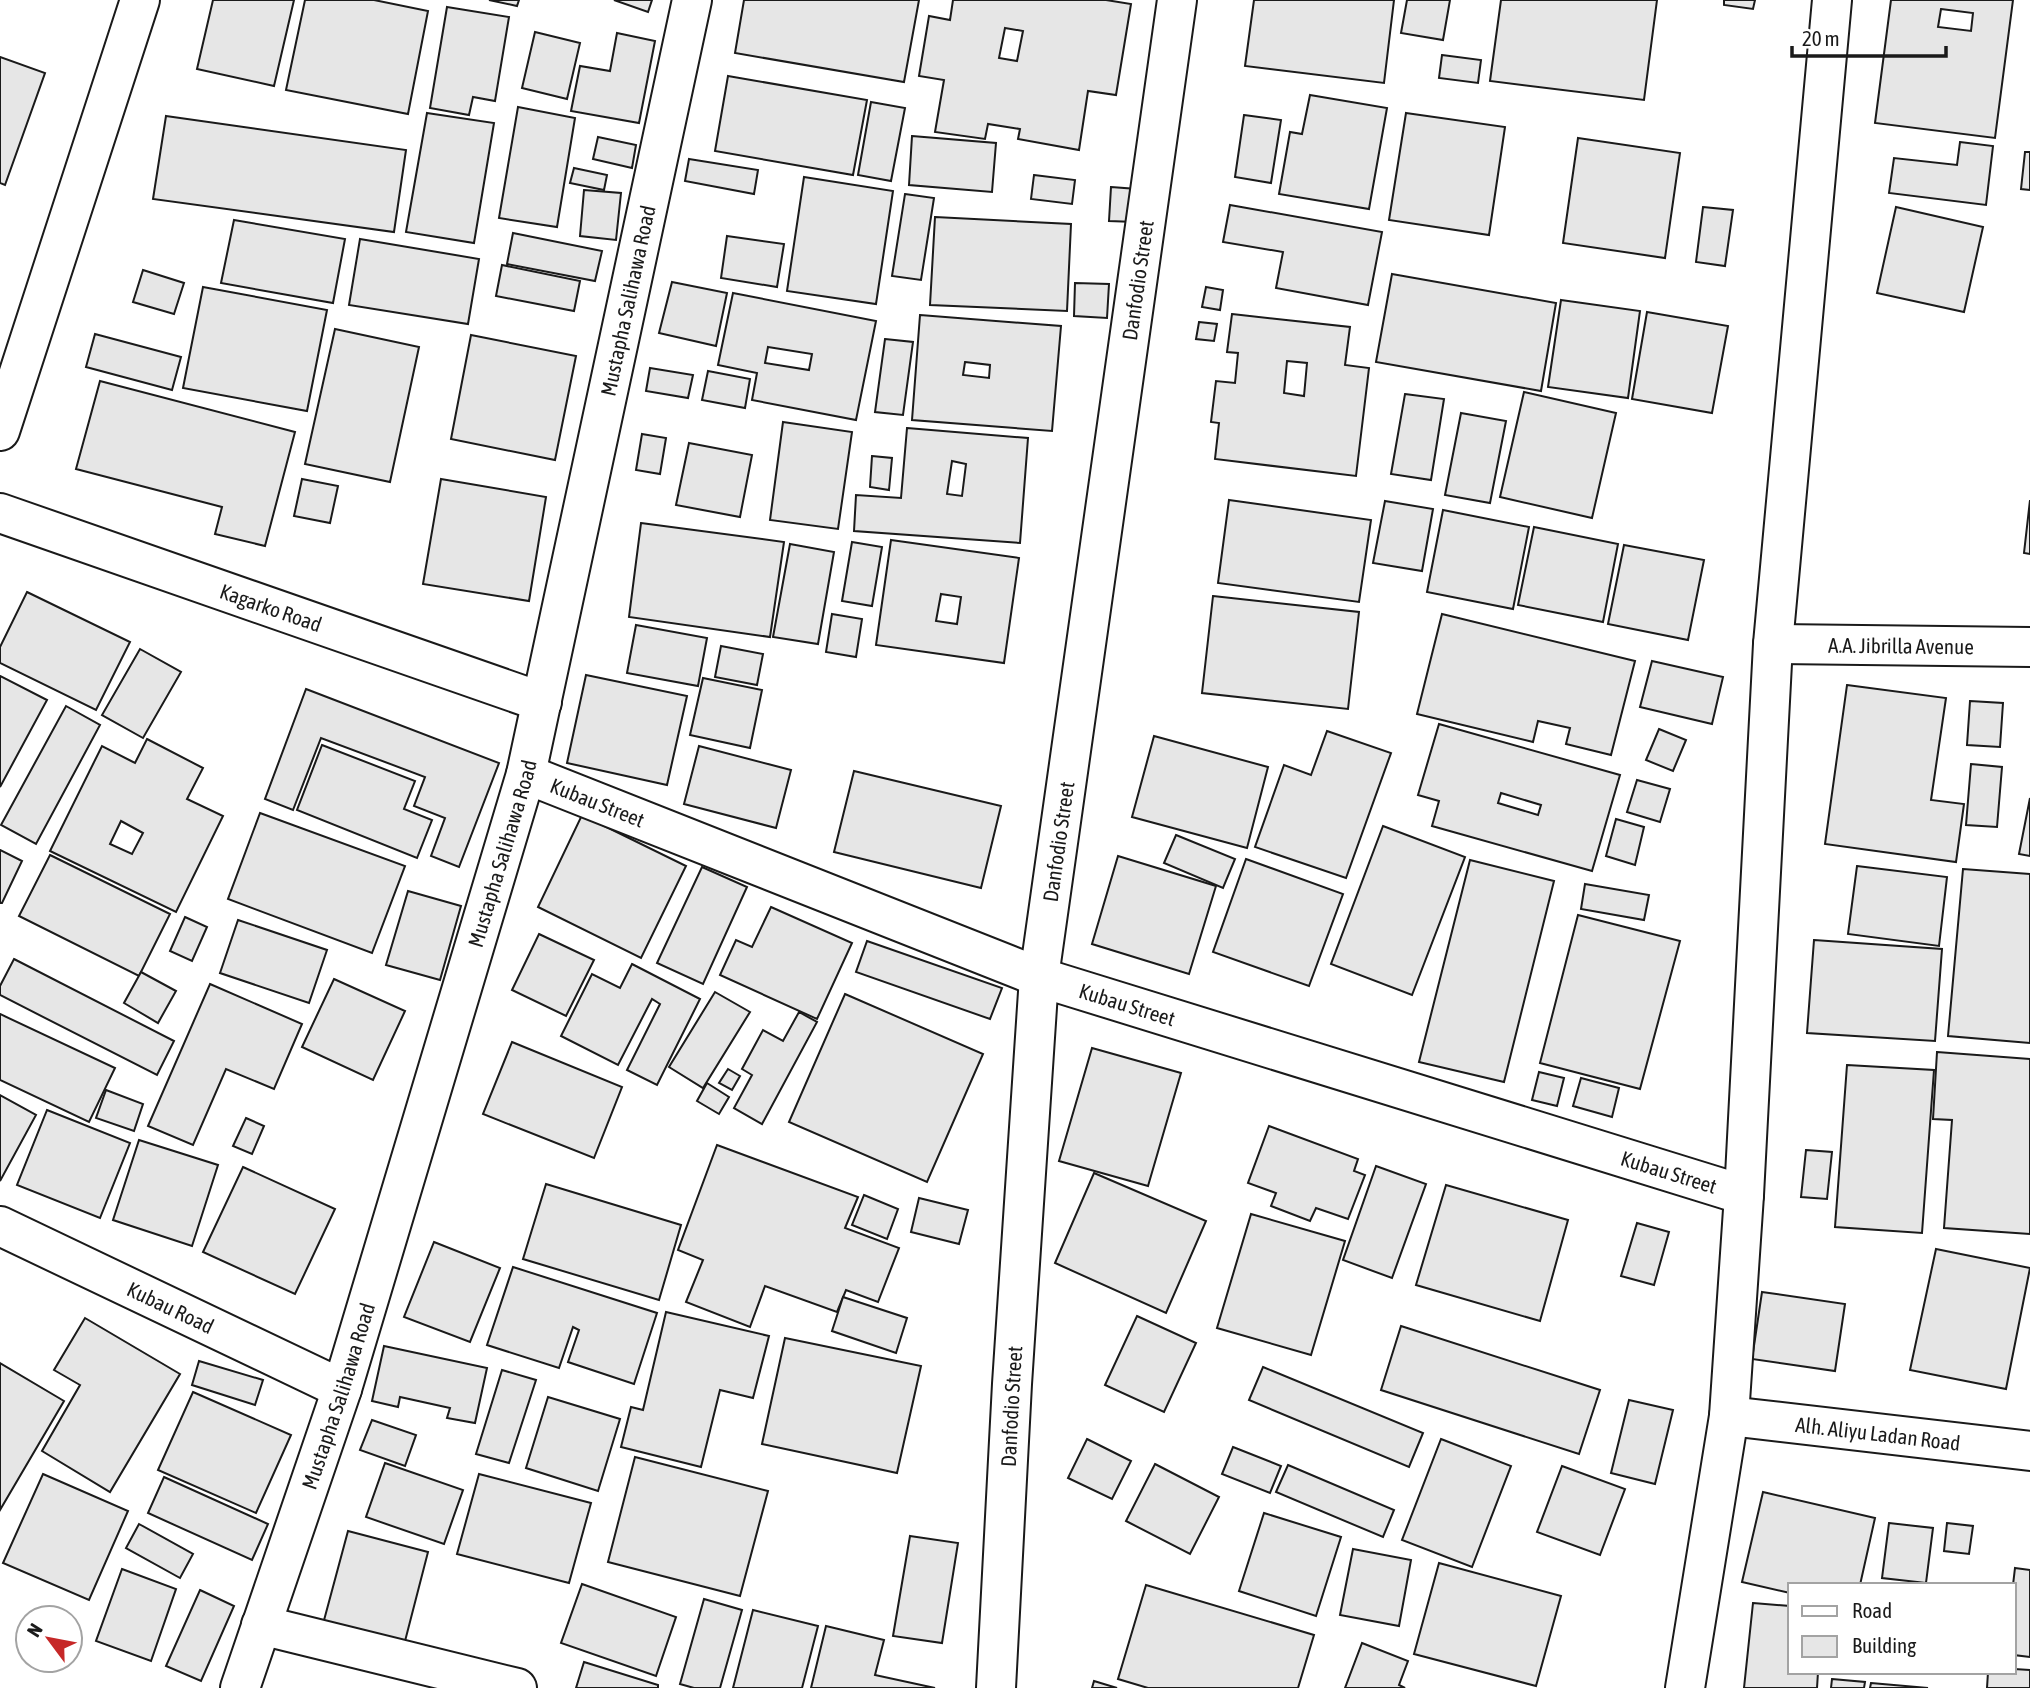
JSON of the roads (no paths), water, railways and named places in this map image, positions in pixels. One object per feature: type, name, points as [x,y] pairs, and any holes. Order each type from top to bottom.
[{"type":"street","points":[[0,431],[140,0]]},
{"type":"street","name":"Mustapha Salihawa Road","points":[[240,1688],[342,1389],[526,774],[692,0]]},
{"type":"street","name":"Danfodio Street","points":[[996,1688],[1011,1397],[1040,977],[1177,0]]},
{"type":"street","points":[[1685,1688],[1729,1416],[1744,1195],[1773,643],[1832,0]]},
{"type":"street","name":"Kagarko Road","points":[[0,513],[542,702]]},
{"type":"street","name":"A.A. Jibrilla Avenue","points":[[1773,643],[2030,647]]},
{"type":"street","name":"Kubau Street","points":[[526,774],[1040,977],[1744,1195]]},
{"type":"street","name":"Kubau Road","points":[[0,1226],[342,1389]]},
{"type":"street","name":"Alh. Aliyu Ladan Road","points":[[1729,1416],[2030,1451]]},
{"type":"street","points":[[261,1625],[517,1688]]}]
